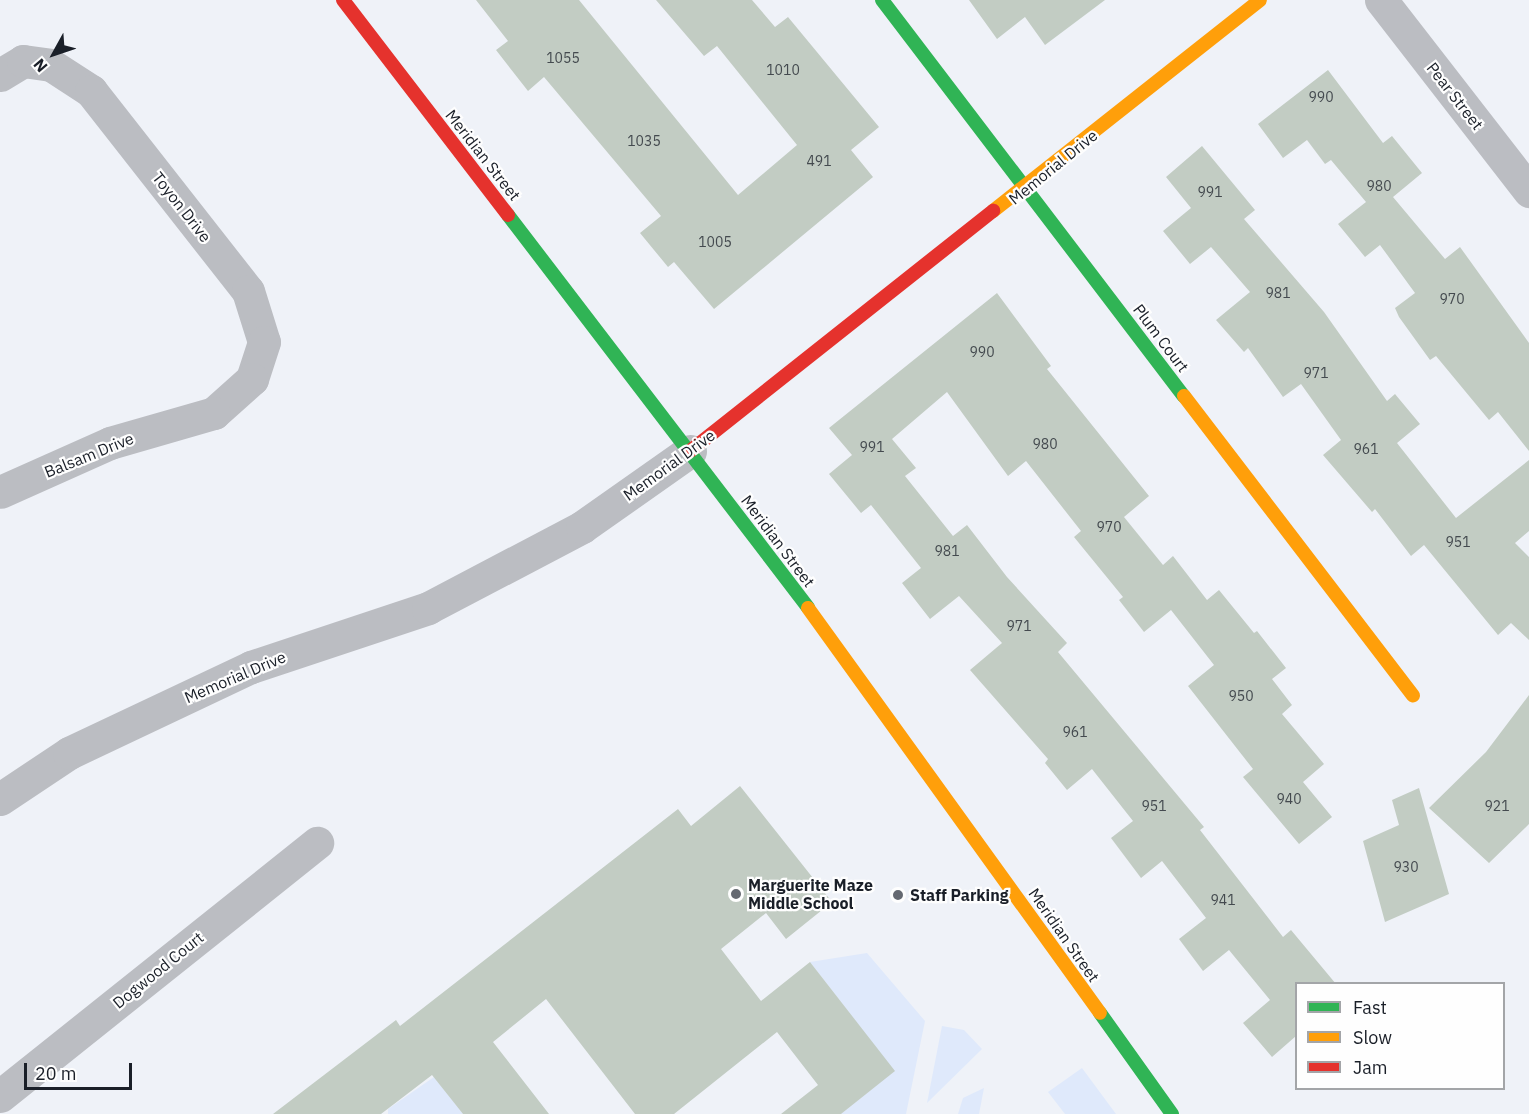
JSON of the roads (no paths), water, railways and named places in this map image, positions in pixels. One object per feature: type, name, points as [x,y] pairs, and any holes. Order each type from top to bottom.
[{"type":"street","name":"Meridian Street","points":[[343,0],[871,690],[1172,1114]]},
{"type":"street","name":"Plum Court","points":[[882,0],[1413,695]]},
{"type":"street","name":"Memorial Drive","points":[[0,799],[69,753],[251,667],[428,608],[582,527],[690,451],[1026,189],[1260,0]]},
{"type":"street","name":"Pear Street","points":[[1381,0],[1529,191]]},
{"type":"street","name":"Toyon Drive","points":[[0,75],[23,62],[51,65],[91,91],[248,291],[264,342],[252,379],[214,413]]},
{"type":"street","name":"Balsam Drive","points":[[0,492],[110,443],[214,413]]},
{"type":"street","name":"Dogwood Court","points":[[0,1096],[317,843]]},
{"type":"place","name":"Marguerite Maze Middle School","points":[[736,894]]},
{"type":"place","name":"Staff Parking","points":[[898,895]]}]
